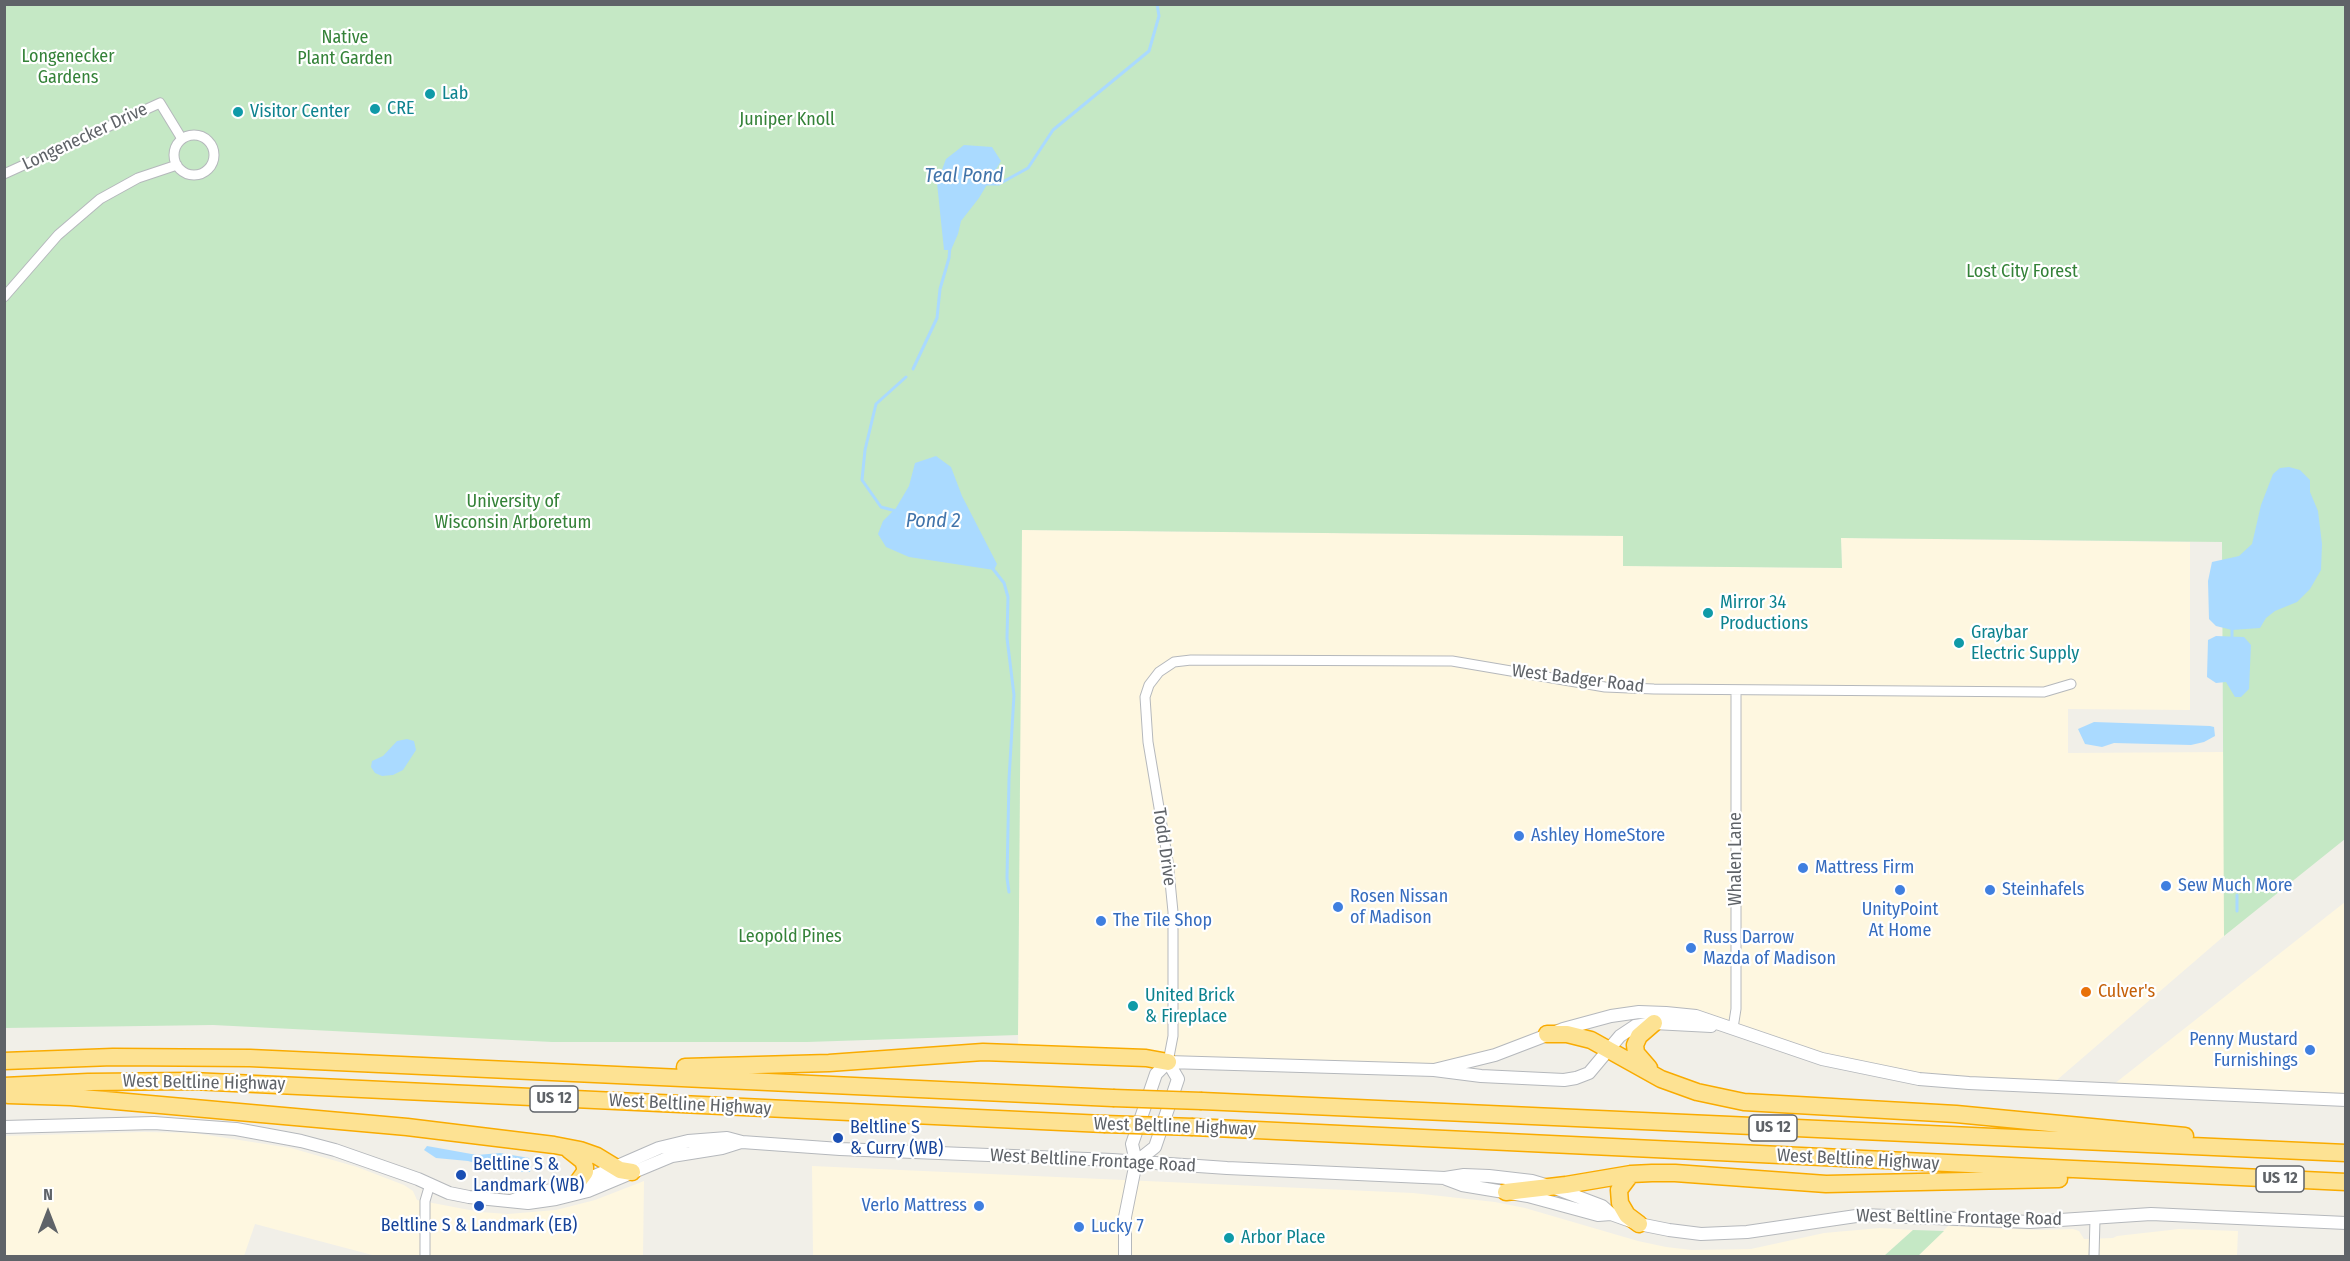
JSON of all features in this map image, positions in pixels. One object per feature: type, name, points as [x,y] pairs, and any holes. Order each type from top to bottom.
[{"type":"highway","points":[[1654,1023],[1639,1036],[1635,1045],[1636,1053],[1643,1063],[1661,1078]]},
{"type":"highway","points":[[1547,1035],[1580,1036],[1592,1040],[1661,1078],[1697,1092],[1744,1102],[1986,1116],[2345,1153]]},
{"type":"highway","points":[[543,1071],[781,1065],[972,1052],[1146,1058],[1168,1062]]},
{"type":"highway","name":"West Beltline Highway","points":[[4,1061],[184,1056],[2345,1153]]},
{"type":"highway","name":"West Beltline Highway","points":[[4,1086],[88,1082],[256,1083],[2346,1182]]},
{"type":"highway","points":[[4,1095],[71,1097],[407,1127],[580,1150],[597,1156],[615,1168],[632,1172]]},
{"type":"highway","points":[[566,1148],[584,1161],[585,1172],[577,1183]]},
{"type":"highway","points":[[1506,1192],[1630,1174],[1676,1173],[1826,1184],[2214,1176]]},
{"type":"highway","points":[[1630,1174],[1619,1190],[1620,1203],[1627,1215],[1639,1224]]},
{"type":"street","name":"Longenecker Drive","points":[[4,174],[160,103],[182,139]]},
{"type":"street","points":[[194,135],[200,136],[210,144],[213,156],[208,168],[198,174],[186,173],[177,165],[175,148],[182,139],[194,135]]},
{"type":"street","points":[[5,296],[58,235],[100,199],[138,178],[177,165]]},
{"type":"street","name":"West Badger Road","points":[[1159,672],[1174,662],[1191,660],[1452,661],[1605,687],[2044,692],[2071,684]]},
{"type":"street","name":"Todd Drive","points":[[1125,1257],[1125,1217],[1136,1162],[1132,1144],[1156,1074],[1168,1062],[1173,1036],[1173,912],[1168,861],[1145,711],[1145,697],[1149,685],[1159,672]]},
{"type":"street","name":"Whalen Lane","points":[[1734,1028],[1736,1009],[1736,690]]},
{"type":"street","points":[[1434,1070],[1495,1055],[1547,1035],[1611,1016],[1639,1012],[1696,1016],[1822,1059],[1919,1079],[2346,1100]]},
{"type":"street","points":[[1168,1062],[1434,1070],[1481,1076],[1564,1080],[1576,1078],[1588,1072],[1620,1036],[1635,1026],[1654,1023],[1734,1028]]},
{"type":"street","name":"Todd Drive","points":[[1136,1162],[1155,1147],[1178,1079],[1168,1062]]},
{"type":"street","name":"West Beltline Frontage Road","points":[[4,1127],[154,1123],[236,1129],[312,1144],[449,1192],[469,1197],[528,1203],[555,1200],[588,1191],[672,1156],[722,1148],[742,1142]]},
{"type":"street","name":"West Beltline Frontage Road","points":[[511,1201],[526,1195],[577,1183],[659,1148],[688,1141],[727,1138],[742,1142],[824,1148],[1445,1178],[1464,1175],[1489,1176],[1532,1181],[1552,1186],[1602,1206],[1611,1214],[1639,1224],[1677,1232],[1717,1234],[1747,1232],[1863,1215],[2030,1222],[2151,1214],[2346,1222]]},
{"type":"street","name":"West Beltline Frontage Road","points":[[1445,1178],[1462,1185],[1506,1192],[1599,1215],[1611,1214]]},
{"type":"street","points":[[425,1257],[425,1201],[430,1184]]},
{"type":"street","points":[[2094,1257],[2095,1218]]},
{"type":"shaded area","points":[[1021,530],[1623,536],[1623,566],[1842,568],[1841,538],[2190,542],[2190,710],[2068,709],[2068,753],[2224,752],[2224,936],[2050,1086],[1855,1067],[1733,1028],[1639,1012],[1434,1070],[1018,1052]]},
{"type":"shaded area","points":[[2345,902],[2345,1100],[2109,1088]]},
{"type":"shaded area","points":[[143,1132],[194,1133],[291,1148],[357,1167],[404,1185],[413,1191],[417,1200],[480,1212],[508,1214],[556,1210],[595,1200],[644,1181],[643,1256],[376,1256],[255,1224],[244,1256],[5,1256],[4,1136]]},
{"type":"shaded area","points":[[812,1166],[1413,1193],[1495,1202],[1525,1208],[1638,1241],[1692,1250],[1751,1249],[1824,1233],[1880,1228],[1913,1230],[1884,1256],[813,1256]]},
{"type":"shaded area","points":[[1948,1226],[2039,1230],[2073,1229],[2079,1231],[2084,1239],[2113,1238],[2179,1229],[2238,1231],[2237,1256],[1918,1256]]},
{"type":"green space","name":"University of Wisconsin Arboretum","points":[[4,5],[2345,5],[2345,839],[2224,936],[2222,542],[1841,538],[1842,568],[1623,566],[1623,536],[1022,530],[1018,1035],[807,1042],[552,1042],[213,1025],[5,1028]]},
{"type":"green space","points":[[1913,1230],[1944,1231],[1918,1256],[1884,1256]]},
{"type":"water","name":"Teal Pond","points":[[964,145],[992,147],[1001,161],[979,198],[961,221],[951,250],[944,250],[937,183],[946,159]]},
{"type":"water","name":"Pond 2","points":[[936,456],[951,467],[962,496],[997,564],[994,570],[909,557],[886,547],[878,534],[883,521],[896,508],[909,486],[915,463]]},
{"type":"water","points":[[2289,467],[2300,470],[2310,480],[2310,492],[2318,511],[2322,544],[2321,570],[2310,589],[2297,602],[2275,611],[2266,618],[2260,628],[2232,630],[2216,626],[2209,619],[2208,581],[2212,562],[2239,556],[2252,544],[2261,505],[2273,474],[2280,468]]},
{"type":"water","points":[[2216,636],[2244,637],[2251,645],[2249,689],[2241,697],[2235,697],[2226,682],[2216,683],[2207,677],[2208,640]]},
{"type":"water","points":[[2094,722],[2210,726],[2214,727],[2215,736],[2191,745],[2114,743],[2102,747],[2085,744],[2078,729]]},
{"type":"water","points":[[407,739],[414,741],[416,750],[403,770],[393,775],[382,776],[375,773],[371,767],[372,761],[383,756],[397,741]]},
{"type":"water","points":[[427,1146],[477,1155],[500,1153],[529,1158],[530,1172],[507,1172],[468,1161],[436,1158],[424,1150]]},
{"type":"waterway","points":[[985,184],[999,184],[1028,168],[1053,130],[1149,51],[1159,16],[1157,4]]},
{"type":"waterway","points":[[913,369],[937,318],[940,289],[950,246]]},
{"type":"waterway","points":[[896,511],[881,507],[862,480],[865,450],[876,404],[906,377]]},
{"type":"waterway","points":[[993,569],[1004,583],[1008,597],[1007,638],[1014,695],[1009,779],[1007,878],[1009,892]]},
{"type":"waterway","points":[[2232,630],[2232,636]]},
{"type":"waterway","points":[[2237,895],[2237,911]]},
{"type":"place","name":"Lab","points":[[430,94]]},
{"type":"place","name":"CRE","points":[[375,109]]},
{"type":"place","name":"Visitor Center","points":[[238,112]]},
{"type":"place","name":"Mirror 34 Productions","points":[[1708,613]]},
{"type":"place","name":"Graybar Electric Supply","points":[[1959,643]]},
{"type":"place","name":"Ashley HomeStore","points":[[1519,836]]},
{"type":"place","name":"Mattress Firm","points":[[1803,868]]},
{"type":"place","name":"Sew Much More","points":[[2166,886]]},
{"type":"place","name":"UnityPoint At Home","points":[[1900,890]]},
{"type":"place","name":"Steinhafels","points":[[1990,890]]},
{"type":"place","name":"Rosen Nissan of Madison","points":[[1338,907]]},
{"type":"place","name":"The Tile Shop","points":[[1101,921]]},
{"type":"place","name":"Russ Darrow Mazda of Madison","points":[[1691,948]]},
{"type":"place","name":"Culver's","points":[[2086,992]]},
{"type":"place","name":"United Brick & Fireplace","points":[[1133,1006]]},
{"type":"place","name":"Penny Mustard Furnishings","points":[[2310,1050]]},
{"type":"place","name":"Beltline S & Curry (WB)","points":[[838,1138]]},
{"type":"place","name":"Beltline S & Landmark (WB)","points":[[461,1175]]},
{"type":"place","name":"Beltline S & Landmark (EB)","points":[[479,1206]]},
{"type":"place","name":"Verlo Mattress","points":[[979,1206]]},
{"type":"place","name":"Lucky 7","points":[[1079,1227]]},
{"type":"place","name":"Arbor Place","points":[[1229,1238]]},
{"type":"park label","name":"Native Plant Garden","points":[[345,48]]},
{"type":"park label","name":"Longenecker Gardens","points":[[68,67]]},
{"type":"park label","name":"Juniper Knoll","points":[[787,120]]},
{"type":"park label","name":"Lost City Forest","points":[[2022,272]]},
{"type":"park label","name":"Leopold Pines","points":[[790,937]]}]
